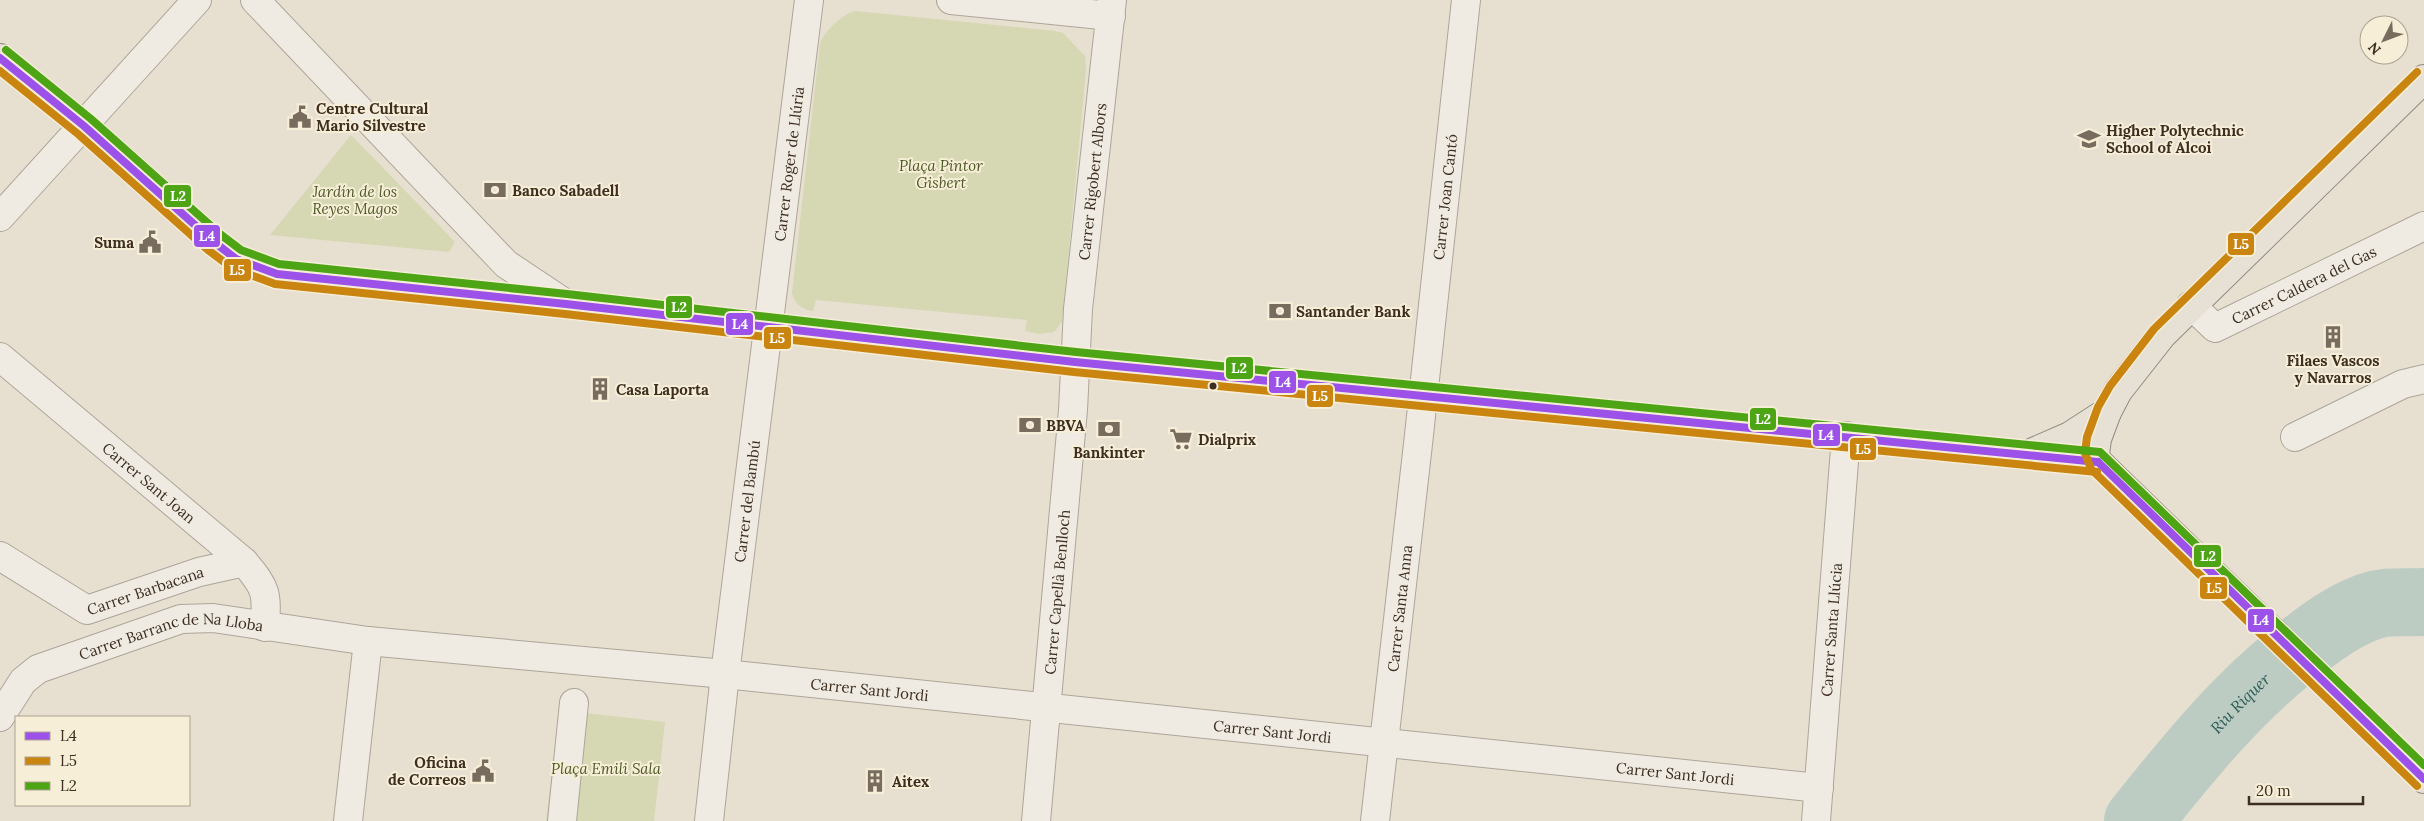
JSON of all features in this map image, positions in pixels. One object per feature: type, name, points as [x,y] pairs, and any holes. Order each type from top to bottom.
[{"type":"main road","points":[[0,58],[84,126],[214,242],[236,259],[277,274],[566,304],[1075,362],[2098,462]]},
{"type":"main road","points":[[2424,79],[2232,265],[2191,306],[2138,364],[2118,391],[2107,412],[2097,439],[2095,454],[2098,462],[2424,779]]},
{"type":"main road","points":[[2026,454],[2070,436],[2107,412]]},
{"type":"street","points":[[0,217],[65,143],[84,126],[197,0]]},
{"type":"street","points":[[255,0],[506,264],[566,304]]},
{"type":"street","name":"Carrer Roger de Llúria","points":[[769,328],[809,0]]},
{"type":"street","points":[[951,0],[1112,8]]},
{"type":"street","name":"Carrer Joan Cantó","points":[[1423,396],[1466,0]]},
{"type":"street","name":"Carrer Rigobert Albors","points":[[1075,362],[1078,309],[1112,8]]},
{"type":"street","name":"Carrer Caldera del Gas","points":[[2191,306],[2215,328],[2424,226]]},
{"type":"street","name":"Carrer del Bambú","points":[[725,674],[769,328]]},
{"type":"street","name":"Carrer Sant Joan","points":[[0,357],[244,562],[261,582],[266,598],[264,627]]},
{"type":"street","name":"Carrer Capellà Benlloch","points":[[1036,821],[1073,410],[1075,362]]},
{"type":"street","points":[[2295,437],[2403,384],[2424,379]]},
{"type":"street","name":"Carrer Santa Anna","points":[[1375,821],[1423,396]]},
{"type":"street","name":"Carrer Santa Llúcia","points":[[1816,821],[1846,436]]},
{"type":"street","name":"Carrer Barbacana","points":[[0,556],[88,610],[199,572],[244,562]]},
{"type":"street","name":"Carrer Barranc de Na Lloba","points":[[0,717],[24,681],[38,670],[181,619],[205,618],[368,642]]},
{"type":"street","points":[[348,821],[368,642],[725,674],[710,821]]},
{"type":"street","name":"Carrer Sant Jordi","points":[[725,674],[1819,788]]},
{"type":"street","points":[[562,821],[574,703]]},
{"type":"green space","name":"Plaça Pintor Gisbert","points":[[855,11],[1055,31],[1063,33],[1085,56],[1086,71],[1062,322],[1054,332],[1039,334],[1025,331],[1027,320],[816,300],[813,311],[802,308],[795,300],[792,293],[820,43],[834,24],[844,16]]},
{"type":"green space","name":"Jardín de los Reyes Magos","points":[[351,135],[455,242],[449,252],[270,235]]},
{"type":"green space","name":"Plaça Emili Sala","points":[[559,710],[665,722],[654,821],[546,821]]},
{"type":"waterway","name":"Riu Riquer","points":[[2138,821],[2216,727],[2259,684],[2305,645],[2340,621],[2368,607],[2389,603],[2424,602]]},
{"type":"transit line","name":"L2","points":[[6,50],[91,119],[220,234],[241,250],[279,264],[567,294],[1076,352],[2100,452],[2424,765]]},
{"type":"transit line","name":"L4","points":[[0,58],[84,126],[214,242],[236,259],[277,274],[566,304],[1075,362],[2098,462]]},
{"type":"transit line","name":"L5","points":[[0,71],[78,134],[208,250],[232,268],[275,284],[565,314],[1074,372],[2097,472]]},
{"type":"transit line","name":"L5","points":[[2417,72],[2154,329],[2110,386],[2098,407],[2087,437],[2085,453],[2091,469],[2417,786]]},
{"type":"transit line","name":"L4","points":[[2098,462],[2424,779]]},
{"type":"place","name":"Centre Cultural Mario Silvestre","points":[[300,117]]},
{"type":"place","name":"Higher Polytechnic School of Alcoi","points":[[2089,139]]},
{"type":"place","name":"Banco Sabadell","points":[[495,190]]},
{"type":"place","name":"Suma","points":[[150,242]]},
{"type":"place","name":"Santander Bank","points":[[1280,311]]},
{"type":"place","name":"Filaes Vascos y Navarros","points":[[2333,337]]},
{"type":"place","name":"Casa Laporta","points":[[600,389]]},
{"type":"place","name":"BBVA","points":[[1030,425]]},
{"type":"place","name":"Bankinter","points":[[1109,429]]},
{"type":"place","name":"Dialprix","points":[[1181,439]]},
{"type":"place","name":"Oficina de Correos","points":[[483,771]]},
{"type":"place","name":"Aitex","points":[[875,781]]}]
